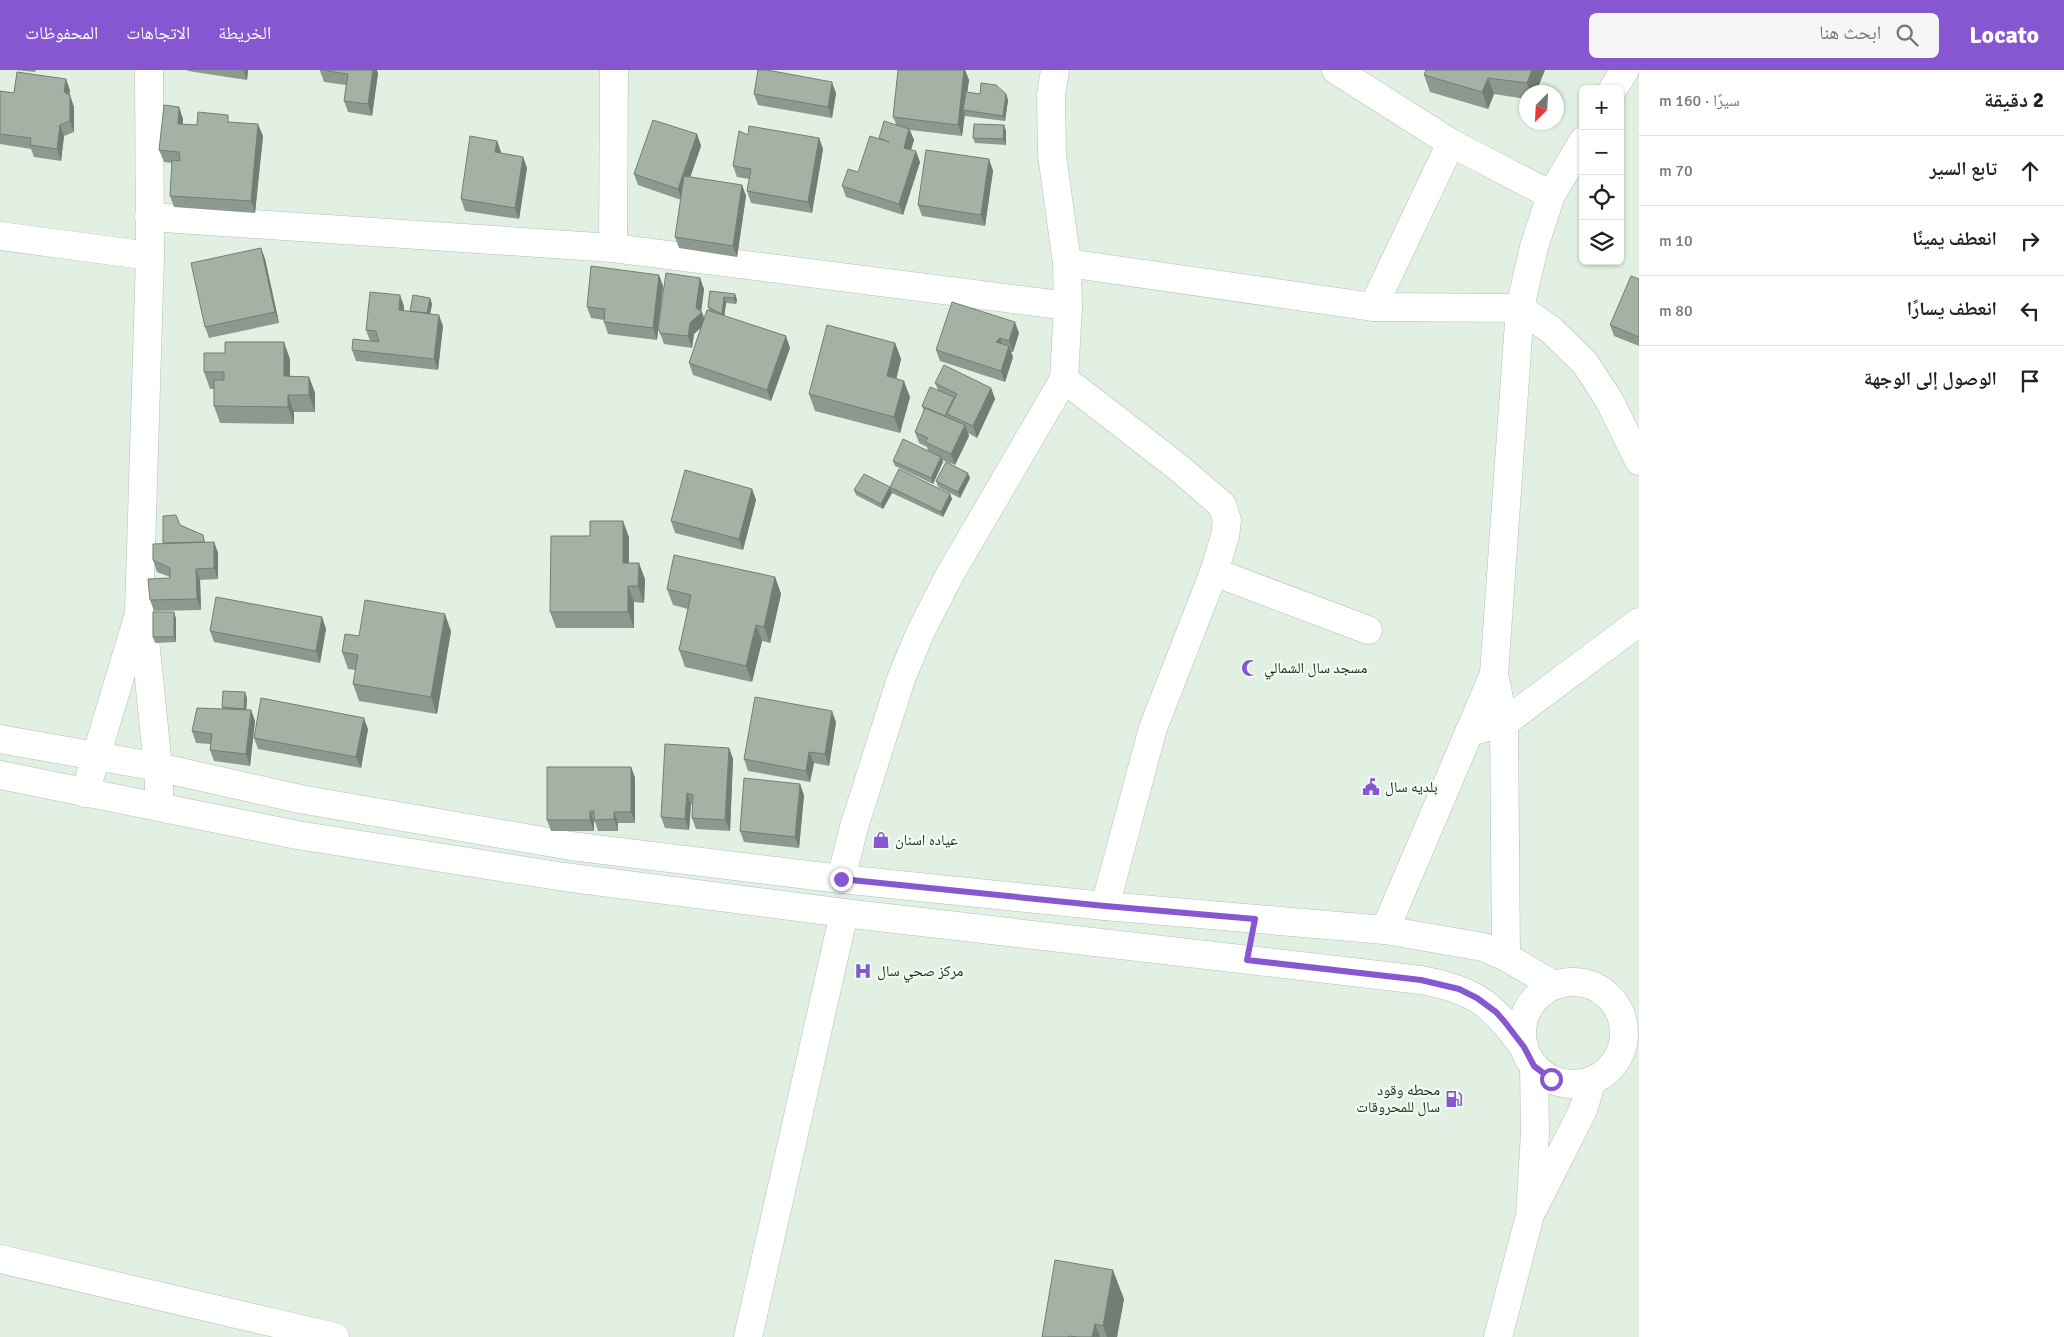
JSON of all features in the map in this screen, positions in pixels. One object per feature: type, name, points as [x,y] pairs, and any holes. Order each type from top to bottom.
[{"type":"street","points":[[149,70],[150,256],[139,613],[145,640],[158,767],[160,807]]},
{"type":"street","points":[[613,248],[614,70]]},
{"type":"street","points":[[841,879],[854,827],[898,688],[920,633],[949,576],[1064,379],[1068,306],[1066,263],[1052,155],[1051,95],[1055,70]]},
{"type":"street","points":[[1336,70],[1451,143],[1552,195]]},
{"type":"street","points":[[1616,85],[1625,70]]},
{"type":"street","points":[[1372,306],[1451,143]]},
{"type":"street","points":[[1506,957],[1504,723],[1494,674],[1520,308],[1534,247],[1552,195],[1579,148]]},
{"type":"street","points":[[149,217],[613,248],[1068,306]]},
{"type":"street","points":[[0,236],[150,256]]},
{"type":"street","points":[[1066,263],[1372,306],[1520,308],[1550,329],[1585,363],[1608,400],[1639,461]]},
{"type":"street","points":[[1064,379],[1179,468],[1222,505],[1227,520],[1225,536],[1214,572],[1153,728],[1105,906]]},
{"type":"street","points":[[1214,572],[1368,630]]},
{"type":"street","points":[[85,793],[139,613]]},
{"type":"street","points":[[1469,732],[1504,723],[1639,622]]},
{"type":"street","points":[[1385,930],[1494,674]]},
{"type":"street","points":[[0,739],[158,767],[300,799],[571,846],[841,879],[1105,906],[1385,930],[1475,945],[1506,957],[1554,985]]},
{"type":"street","points":[[0,775],[297,835],[564,877],[844,913],[1421,980],[1448,985],[1477,998],[1496,1012],[1529,1057],[1551,1079],[1572,1084],[1600,1076],[1631,1057],[1639,1057]]},
{"type":"street","points":[[748,1337],[844,913]]},
{"type":"street","points":[[1247,960],[1255,919]]},
{"type":"street","points":[[1498,1337],[1530,1215],[1535,1133],[1529,1057],[1521,1028],[1526,1010],[1538,994],[1554,985],[1577,981],[1639,1003]]},
{"type":"street","points":[[1530,1215],[1600,1076],[1621,1052],[1624,1028],[1616,1006],[1600,989]]},
{"type":"street","points":[[0,1259],[335,1337]]},
{"type":"building","points":[[320,70],[373,70],[368,104],[344,101],[348,74]]},
{"type":"building","points":[[758,70],[832,82],[828,107],[754,94]]},
{"type":"building","points":[[898,70],[964,70],[958,125],[893,117]]},
{"type":"building","points":[[1426,70],[1532,70],[1527,83],[1488,78],[1482,92],[1424,75]]},
{"type":"building","points":[[17,72],[66,79],[64,92],[70,95],[70,121],[60,125],[57,149],[30,145],[31,138],[0,134],[0,91],[14,93]]},
{"type":"building","points":[[981,83],[996,85],[1006,94],[1003,116],[963,110],[966,92],[980,94]]},
{"type":"building","points":[[164,105],[179,107],[178,124],[197,125],[198,112],[228,115],[228,122],[258,124],[251,201],[170,196],[172,160],[180,161],[179,152],[159,150]]},
{"type":"building","points":[[653,120],[697,134],[678,189],[634,174]]},
{"type":"building","points":[[884,121],[909,129],[904,148],[916,151],[899,204],[842,186],[848,169],[858,172],[870,136],[889,142],[879,138]]},
{"type":"building","points":[[974,124],[1004,125],[1003,139],[973,138]]},
{"type":"building","points":[[749,126],[819,138],[808,202],[747,191],[751,169],[733,166],[739,131],[748,135]]},
{"type":"building","points":[[470,136],[497,141],[495,152],[523,157],[515,208],[461,199]]},
{"type":"building","points":[[926,150],[989,159],[981,215],[918,205]]},
{"type":"building","points":[[684,176],[742,185],[733,246],[675,237]]},
{"type":"building","points":[[261,248],[275,312],[205,327],[191,263]]},
{"type":"building","points":[[591,266],[659,275],[653,328],[604,322],[605,309],[587,307]]},
{"type":"building","points":[[666,273],[700,278],[696,308],[702,312],[690,323],[688,336],[660,333],[658,328]]},
{"type":"building","points":[[1631,276],[1639,279],[1639,337],[1610,325]]},
{"type":"building","points":[[710,291],[735,294],[734,298],[724,297],[722,314],[708,307]]},
{"type":"building","points":[[370,292],[400,295],[399,310],[439,315],[434,359],[352,350],[353,339],[379,342],[376,331],[366,330]]},
{"type":"building","points":[[413,295],[430,298],[427,313],[410,311]]},
{"type":"building","points":[[952,302],[1015,322],[1009,341],[1000,338],[996,342],[1009,346],[1001,371],[936,350]]},
{"type":"building","points":[[707,310],[786,336],[767,390],[689,363]]},
{"type":"building","points":[[827,325],[895,343],[887,376],[904,381],[894,417],[809,394]]},
{"type":"building","points":[[225,342],[284,342],[284,376],[309,377],[309,395],[288,395],[288,407],[214,406],[214,380],[224,380],[224,372],[204,372],[204,353],[225,353]]},
{"type":"building","points":[[944,365],[991,388],[973,426],[947,414],[957,394],[935,383]]},
{"type":"building","points":[[930,387],[954,397],[945,416],[922,406]]},
{"type":"building","points":[[925,408],[965,425],[951,454],[925,442],[928,438],[915,432]]},
{"type":"building","points":[[903,439],[941,457],[931,478],[893,461]]},
{"type":"building","points":[[946,462],[968,473],[958,492],[936,481]]},
{"type":"building","points":[[899,469],[950,494],[941,512],[890,487]]},
{"type":"building","points":[[685,470],[752,489],[739,539],[671,521]]},
{"type":"building","points":[[864,474],[890,487],[881,504],[854,490]]},
{"type":"building","points":[[176,515],[180,525],[203,535],[204,542],[163,543],[163,516]]},
{"type":"building","points":[[590,521],[623,521],[623,563],[639,563],[638,586],[628,586],[628,612],[550,612],[551,536],[590,536]]},
{"type":"building","points":[[214,542],[214,568],[196,569],[197,599],[150,600],[148,579],[170,578],[170,568],[153,560],[153,544]]},
{"type":"building","points":[[674,555],[775,577],[764,627],[756,625],[746,666],[679,650],[691,595],[667,589]]},
{"type":"building","points":[[216,597],[322,617],[316,651],[210,631]]},
{"type":"building","points":[[365,600],[445,614],[431,697],[353,684],[358,655],[342,652],[345,634],[359,636]]},
{"type":"building","points":[[153,612],[174,612],[174,637],[153,637]]},
{"type":"building","points":[[223,691],[245,692],[244,709],[222,707]]},
{"type":"building","points":[[755,697],[832,711],[825,754],[809,752],[806,771],[744,759]]},
{"type":"building","points":[[261,698],[364,718],[356,757],[254,738]]},
{"type":"building","points":[[197,708],[251,710],[246,754],[210,750],[212,734],[192,731]]},
{"type":"building","points":[[665,744],[729,748],[725,820],[692,818],[693,795],[687,793],[685,819],[661,817]]},
{"type":"building","points":[[547,767],[631,767],[631,812],[614,812],[614,819],[594,820],[594,811],[590,811],[590,820],[547,820]]},
{"type":"building","points":[[744,778],[800,784],[795,837],[740,831]]},
{"type":"building","points":[[1055,1260],[1113,1270],[1103,1326],[1095,1324],[1092,1337],[1042,1337]]},
{"type":"place","name":"مسجد سال الشمالي","points":[[1250,668]]},
{"type":"place","name":"بلديه سال","points":[[1371,787]]},
{"type":"place","name":"عياده اسنان","points":[[881,840]]},
{"type":"place","name":"مركز صحي سال","points":[[863,971]]},
{"type":"place","name":"محطه وقود سال للمحروقات","points":[[1454,1099]]},
{"type":"route","points":[[841,879],[1255,919],[1247,960],[1421,980],[1459,989],[1477,998],[1496,1012],[1524,1047],[1534,1066],[1551,1079]]}]
